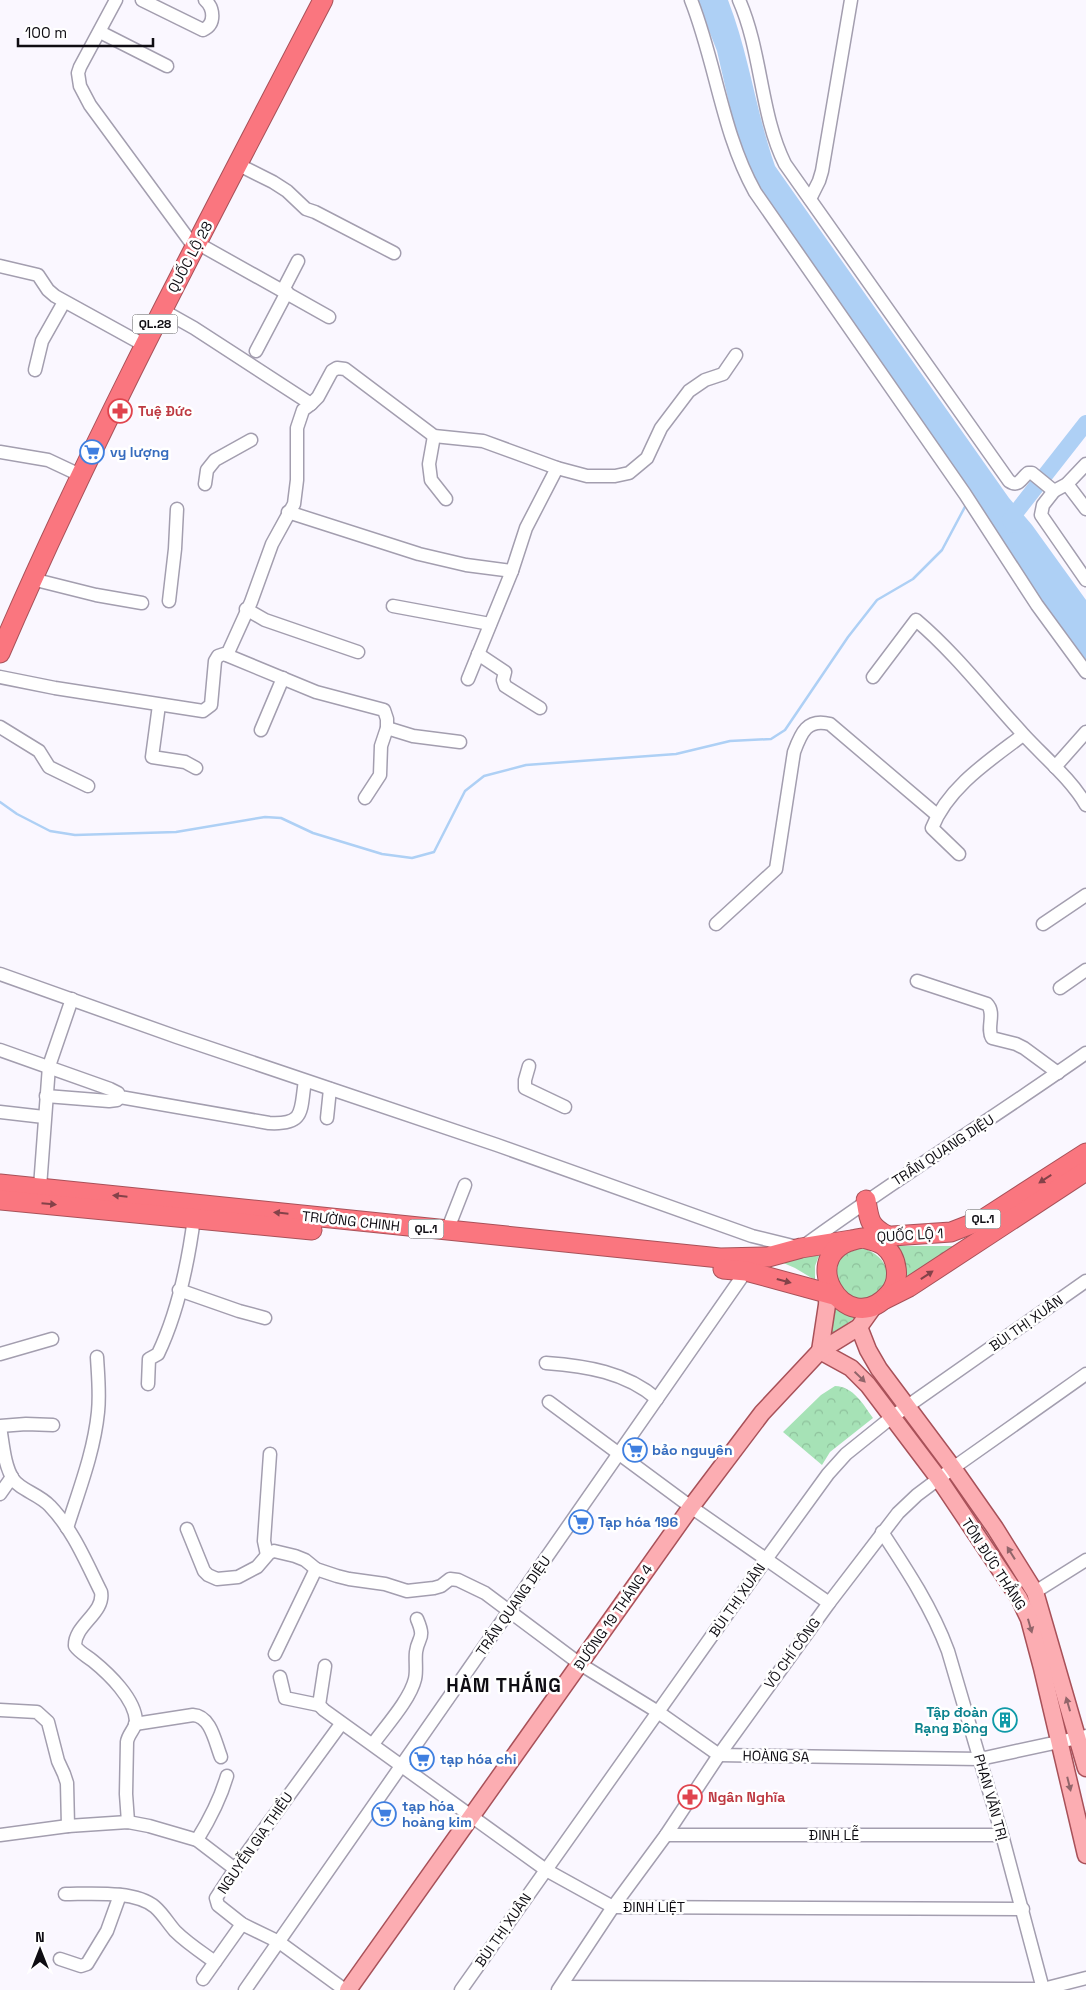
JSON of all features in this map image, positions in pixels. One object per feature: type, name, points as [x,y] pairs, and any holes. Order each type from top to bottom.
[{"type":"highway","name":"QUỐC LỘ 28","points":[[0,654],[80,475],[144,345],[323,0]]},
{"type":"highway","name":"QUỐC LỘ 1","points":[[857,1239],[951,1232],[974,1223],[1086,1152]]},
{"type":"highway","name":"QUỐC LỘ 1","points":[[879,1303],[909,1287],[1086,1171]]},
{"type":"highway","name":"TRƯỜNG CHINH","points":[[0,1184],[720,1258],[768,1257],[801,1248],[857,1239]]},
{"type":"highway","name":"TRƯỜNG CHINH","points":[[0,1200],[467,1246],[746,1271],[830,1291]]},
{"type":"highway","points":[[866,1200],[868,1215],[875,1229],[886,1236]]},
{"type":"highway","points":[[830,1291],[826,1274],[832,1253],[840,1245],[857,1239],[874,1240],[885,1246],[892,1256],[896,1267],[896,1279],[892,1290],[879,1303]]},
{"type":"highway","name":"QL.1","points":[[830,1291],[842,1302],[852,1307],[864,1308],[879,1303]]},
{"type":"main road","points":[[820,1351],[830,1291]]},
{"type":"main road","name":"ĐƯỜNG 19 THÁNG 4","points":[[347,1990],[691,1506],[762,1413],[820,1351],[859,1327],[879,1303]]},
{"type":"main road","name":"TÔN ĐỨC THẮNG","points":[[859,1327],[868,1350],[879,1369],[995,1528],[1035,1592],[1082,1737],[1086,1768]]},
{"type":"main road","name":"TÔN ĐỨC THẮNG","points":[[820,1351],[851,1368],[868,1385],[939,1479],[1019,1598],[1029,1619],[1086,1855]]},
{"type":"street","points":[[116,0],[78,73],[80,86],[90,105],[196,246],[285,291],[329,316]]},
{"type":"street","points":[[142,0],[203,30],[208,27],[213,16],[211,6],[205,0]]},
{"type":"street","points":[[691,0],[709,51],[739,161],[755,192],[965,494],[1036,604],[1086,672]]},
{"type":"street","points":[[739,0],[753,41],[778,149],[785,164],[1009,481],[1013,484],[1018,483],[1028,473],[1036,475],[1051,488]]},
{"type":"street","points":[[810,199],[822,171],[851,0]]},
{"type":"street","points":[[100,32],[167,66]]},
{"type":"street","points":[[237,164],[281,187],[306,209],[394,253]]},
{"type":"street","points":[[256,351],[298,262]]},
{"type":"street","points":[[0,266],[38,275],[48,290],[64,302],[144,345]]},
{"type":"street","points":[[35,370],[42,340],[64,302]]},
{"type":"street","points":[[162,310],[194,328],[311,404]]},
{"type":"street","points":[[227,655],[272,544],[294,504],[296,495],[297,428],[303,410],[318,397],[332,371],[341,368],[345,369],[434,436],[483,441],[557,468],[587,476],[615,476],[629,473],[647,458],[661,428],[689,391],[705,380],[723,374],[736,355]]},
{"type":"street","points":[[434,436],[429,464],[430,480],[446,499]]},
{"type":"street","points":[[205,484],[207,470],[215,460],[251,440]]},
{"type":"street","points":[[0,452],[48,460],[80,475]]},
{"type":"street","points":[[1051,488],[1067,484],[1086,464]]},
{"type":"street","points":[[468,679],[512,572],[526,528],[557,468]]},
{"type":"street","points":[[1067,484],[1086,509]]},
{"type":"street","points":[[1051,488],[1043,505],[1041,515],[1086,580]]},
{"type":"street","points":[[169,601],[177,509]]},
{"type":"street","points":[[288,512],[419,554],[466,565],[512,572]]},
{"type":"street","points":[[32,579],[96,595],[142,603]]},
{"type":"street","points":[[393,606],[490,624]]},
{"type":"street","points":[[246,609],[265,620],[358,652]]},
{"type":"street","points":[[873,677],[916,620],[955,655],[1023,735],[1055,767],[1085,802]]},
{"type":"street","points":[[0,677],[55,688],[198,711],[207,710],[211,705],[215,661],[221,654],[227,655],[316,692],[380,708],[386,714],[387,728],[381,746],[380,775],[365,798]]},
{"type":"street","points":[[478,654],[505,672],[503,680],[505,686],[540,708]]},
{"type":"street","points":[[261,730],[283,678]]},
{"type":"street","points":[[159,705],[152,757],[185,762],[196,768]]},
{"type":"street","points":[[716,924],[776,869],[794,752],[800,737],[808,726],[819,721],[830,724],[937,814]]},
{"type":"street","points":[[0,727],[39,751],[49,767],[88,786]]},
{"type":"street","points":[[387,728],[413,736],[460,742]]},
{"type":"street","points":[[1055,767],[1086,732]]},
{"type":"street","points":[[958,854],[932,828],[937,814],[961,785],[983,765],[1023,735]]},
{"type":"street","points":[[1043,924],[1086,895]]},
{"type":"street","points":[[1060,988],[1086,970]]},
{"type":"street","points":[[0,974],[305,1081],[497,1145],[752,1236],[801,1248]]},
{"type":"street","points":[[918,981],[987,1004],[991,1011],[989,1032],[992,1038],[1024,1048],[1058,1073]]},
{"type":"street","points":[[40,1187],[49,1066],[72,999]]},
{"type":"street","points":[[0,1050],[49,1066],[114,1091],[120,1097],[269,1123],[288,1123],[296,1119],[299,1113],[305,1081]]},
{"type":"street","name":"TRẦN QUANG DIỆU","points":[[801,1248],[866,1200],[1058,1073],[1086,1052]]},
{"type":"street","points":[[529,1066],[525,1088],[565,1107]]},
{"type":"street","points":[[326,1118],[330,1089]]},
{"type":"street","points":[[46,1096],[109,1101],[117,1100],[120,1097]]},
{"type":"street","points":[[0,1112],[44,1117]]},
{"type":"street","points":[[447,1231],[465,1185]]},
{"type":"street","points":[[148,1384],[149,1359],[157,1356],[161,1348],[180,1290],[194,1218]]},
{"type":"street","name":"TRẦN QUANG DIỆU","points":[[245,1990],[746,1271]]},
{"type":"street","name":"BÙI THỊ XUÂN","points":[[460,1990],[828,1474],[846,1454],[892,1417],[1086,1281]]},
{"type":"street","points":[[180,1290],[265,1318]]},
{"type":"street","points":[[0,1354],[52,1339]]},
{"type":"street","points":[[67,1528],[92,1449],[96,1429],[99,1393],[97,1357]]},
{"type":"street","points":[[546,1363],[576,1366],[617,1375],[646,1390],[657,1399]]},
{"type":"street","name":"VÕ CHÍ CÔNG","points":[[560,1988],[613,1907],[666,1835],[719,1755],[829,1603],[898,1513],[917,1495],[953,1468],[1084,1379]]},
{"type":"street","points":[[549,1402],[691,1506],[829,1603]]},
{"type":"street","points":[[53,1425],[26,1424],[0,1427],[12,1477],[22,1488],[46,1501],[67,1528],[78,1545],[102,1597],[100,1605],[77,1636],[76,1646],[79,1651],[92,1660],[120,1687],[134,1715],[135,1724],[128,1736],[127,1742],[126,1794],[128,1822]]},
{"type":"street","points":[[267,1555],[264,1541],[270,1454]]},
{"type":"street","points":[[0,1494],[12,1477]]},
{"type":"street","points":[[187,1529],[204,1571],[217,1579],[247,1574],[257,1567],[267,1555],[274,1552],[289,1554],[305,1560],[316,1569],[349,1580],[385,1584],[407,1591],[434,1588],[455,1579],[485,1593],[580,1664],[658,1712],[719,1755]]},
{"type":"street","name":"PHAN VĂN TRỊ","points":[[882,1532],[916,1585],[939,1627],[948,1651],[1002,1835],[1043,1989]]},
{"type":"street","points":[[1035,1592],[1086,1560]]},
{"type":"street","points":[[274,1654],[316,1569]]},
{"type":"street","points":[[373,1744],[409,1694],[414,1680],[416,1653],[422,1630],[417,1619]]},
{"type":"street","points":[[280,1677],[283,1696],[318,1705],[325,1666]]},
{"type":"street","name":"ĐINH LIỆT","points":[[318,1705],[341,1724],[373,1744],[546,1870],[613,1907],[1023,1910]]},
{"type":"street","points":[[0,1710],[37,1712],[48,1722],[58,1761],[67,1783],[68,1826]]},
{"type":"street","points":[[135,1724],[193,1714],[199,1715],[206,1721],[211,1730],[220,1756]]},
{"type":"street","name":"NGUYỄN GIA THIỀU","points":[[341,1724],[216,1898],[218,1905],[242,1924],[278,1942],[347,1990]]},
{"type":"street","name":"HOÀNG SA","points":[[719,1755],[980,1759],[1082,1737]]},
{"type":"street","points":[[197,1840],[219,1800],[227,1776]]},
{"type":"street","points":[[0,1835],[68,1826],[128,1822],[150,1826],[197,1840],[235,1869]]},
{"type":"street","name":"ĐINH LỄ","points":[[666,1835],[1002,1835]]},
{"type":"street","points":[[65,1894],[101,1893],[120,1895],[149,1903],[155,1906],[186,1941],[214,1962]]},
{"type":"street","points":[[60,1959],[81,1966],[87,1964],[107,1931],[120,1895]]},
{"type":"street","points":[[203,1979],[242,1924]]},
{"type":"street","points":[[560,1988],[1043,1989],[1086,1978]]},
{"type":"green space","points":[[895,1246],[953,1246],[907,1278],[905,1265]]},
{"type":"green space","points":[[862,1248],[876,1255],[881,1260],[887,1272],[887,1279],[885,1285],[871,1299],[854,1301],[834,1280],[838,1262],[841,1258],[849,1252]]},
{"type":"green space","points":[[820,1253],[815,1266],[815,1280],[781,1262]]},
{"type":"green space","points":[[833,1307],[856,1317],[830,1336]]},
{"type":"green space","points":[[835,1386],[848,1389],[853,1393],[873,1418],[830,1452],[822,1465],[783,1432],[821,1395]]},
{"type":"water","points":[[697,0],[728,0],[742,41],[768,146],[775,166],[1009,498],[1032,525],[1086,600],[1086,665],[759,191],[738,142],[717,51]]},
{"type":"waterway","points":[[1014,525],[1010,520],[1086,423]]},
{"type":"waterway","points":[[0,802],[17,814],[50,831],[75,835],[176,832],[265,817],[281,818],[313,833],[382,854],[412,858],[434,852],[465,791],[484,776],[526,765],[676,754],[730,741],[771,739],[785,730],[848,637],[877,600],[913,579],[942,550],[967,503]]},
{"type":"place","name":"Tuệ Đức","points":[[120,411]]},
{"type":"place","name":"vy lượng","points":[[92,452]]},
{"type":"place","name":"bảo nguyên","points":[[635,1450]]},
{"type":"place","name":"Tạp hóa 196","points":[[581,1522]]},
{"type":"place","name":"Tập đoàn Rạng Đông","points":[[1005,1720]]},
{"type":"place","name":"tạp hóa chi","points":[[422,1759]]},
{"type":"place","name":"Ngân Nghĩa","points":[[690,1797]]},
{"type":"place","name":"tạp hóa hoàng kim","points":[[384,1814]]},
{"type":"district","name":"HÀM THẮNG","points":[[504,1685]]}]
